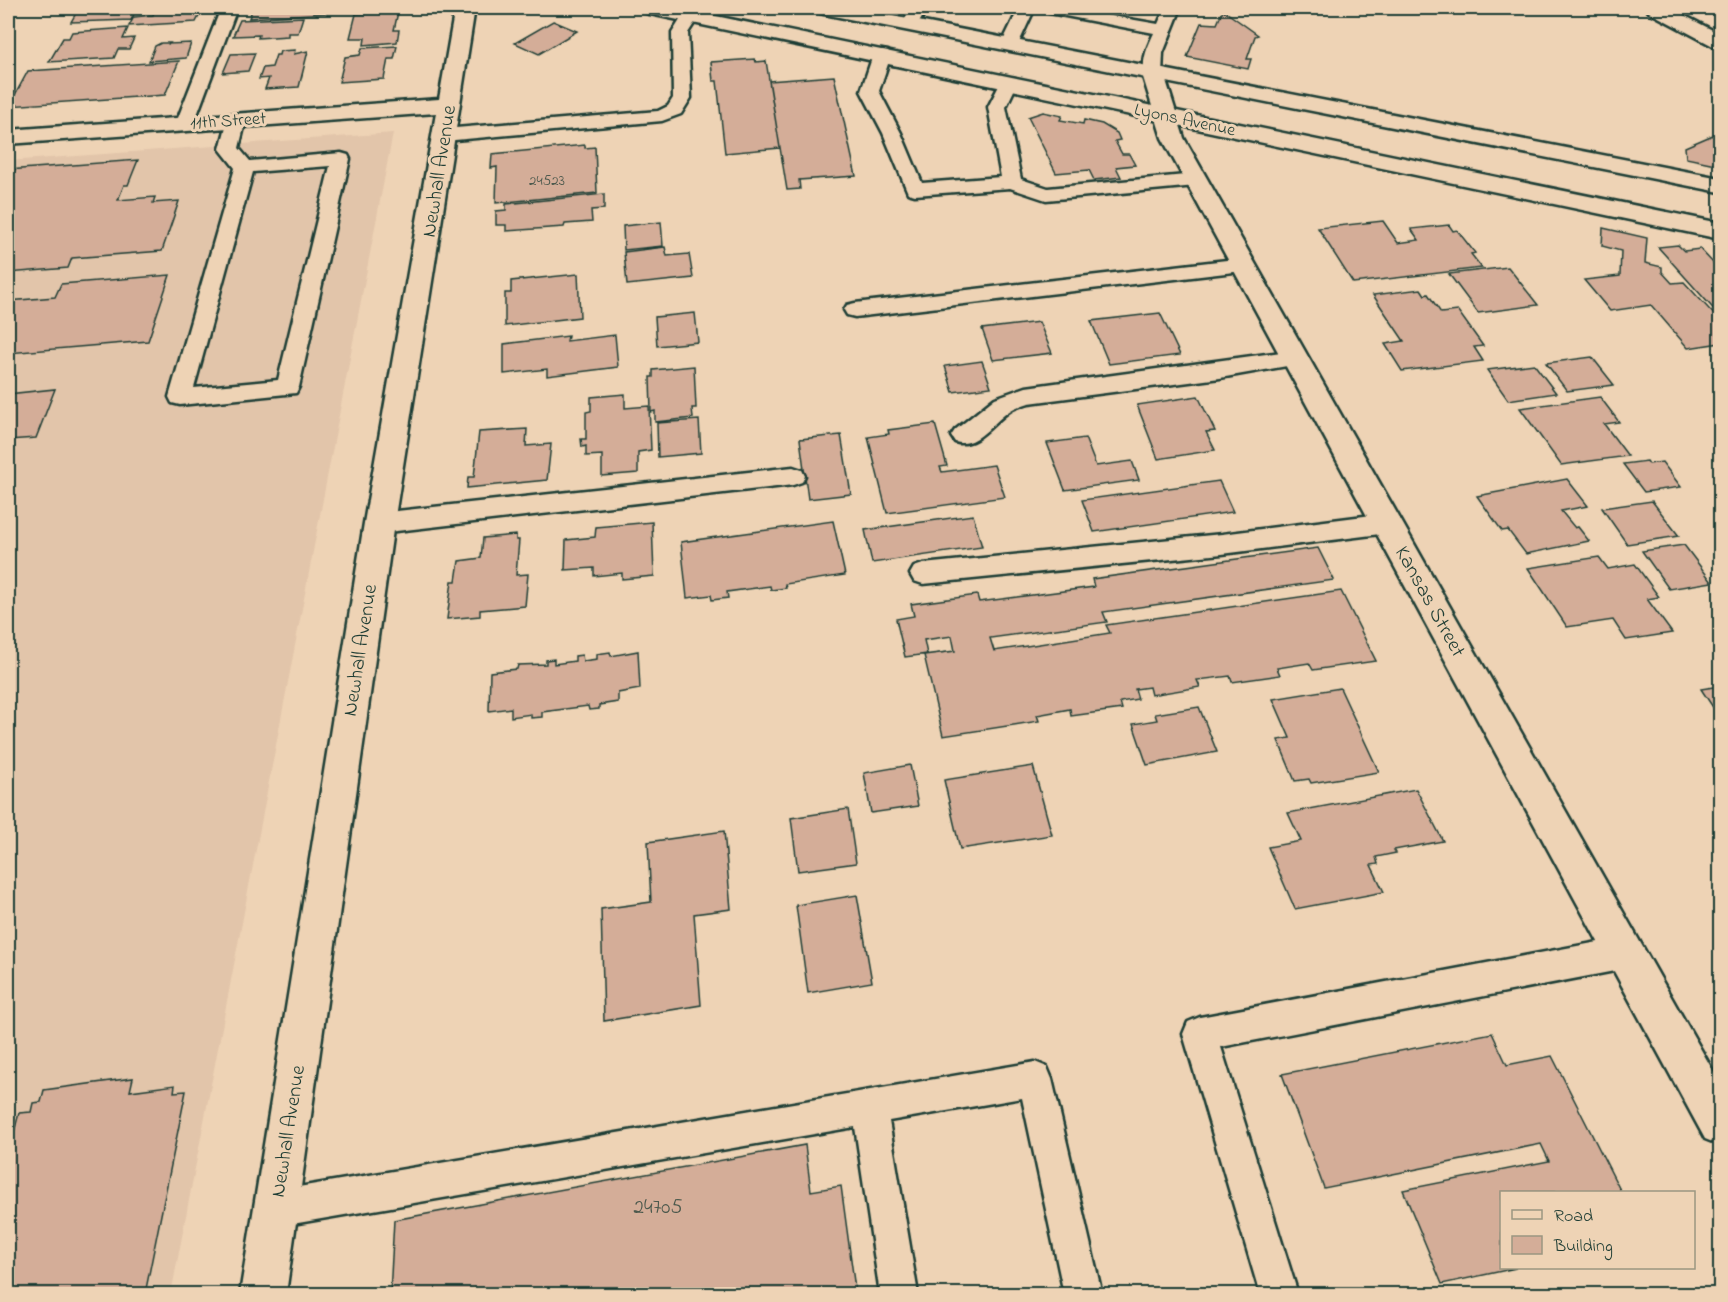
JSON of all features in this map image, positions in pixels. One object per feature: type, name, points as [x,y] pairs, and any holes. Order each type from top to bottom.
[{"type":"street","name":"Newhall Avenue","points":[[263,1294],[379,523],[465,8]]},
{"type":"street","name":"Lyons Avenue","points":[[650,8],[1720,231]]},
{"type":"street","name":"Lyons Avenue","points":[[824,8],[914,16],[1010,45],[1720,185]]},
{"type":"street","points":[[1656,8],[1720,42]]},
{"type":"street","name":"Kansas Street","points":[[1153,74],[1173,138],[1720,1124]]},
{"type":"street","name":"11th Street","points":[[8,137],[237,119],[447,120]]},
{"type":"lane","points":[[185,123],[230,8]]},
{"type":"lane","points":[[1010,45],[1027,8]]},
{"type":"lane","points":[[1041,8],[1164,30]]},
{"type":"lane","points":[[1153,74],[1154,53],[1173,8]]},
{"type":"lane","points":[[447,120],[662,116],[675,110],[682,99],[680,33],[691,16]]},
{"type":"lane","points":[[882,55],[870,91],[892,133],[915,189],[1012,182],[1046,194],[1196,180]]},
{"type":"lane","points":[[1009,82],[996,107],[1012,182]]},
{"type":"lane","points":[[237,119],[229,149],[245,167]]},
{"type":"lane","points":[[341,159],[288,387],[180,397],[239,190],[245,167],[341,159]]},
{"type":"lane","points":[[855,310],[1244,265]]},
{"type":"lane","points":[[963,436],[1003,404],[1026,395],[1296,358]]},
{"type":"lane","points":[[379,523],[793,476]]},
{"type":"lane","points":[[923,574],[1222,544],[1388,523]]},
{"type":"lane","points":[[1279,1294],[1200,1034],[1624,953]]},
{"type":"lane","points":[[275,1209],[1035,1079],[1083,1294]]},
{"type":"lane","points":[[868,1107],[899,1294]]},
{"type":"shaded area","points":[[393,133],[171,1294],[8,1294],[8,161]]},
{"type":"building","points":[[79,8],[137,8],[131,20],[71,22]]},
{"type":"building","points":[[203,8],[196,22],[129,26],[134,17],[153,15],[155,10]]},
{"type":"building","points":[[253,8],[359,8],[358,11],[249,18]]},
{"type":"building","points":[[1223,10],[1258,35],[1255,36],[1247,59],[1251,59],[1248,69],[1187,57],[1201,23],[1217,24]]},
{"type":"building","points":[[398,12],[394,30],[399,30],[397,42],[364,45],[365,38],[350,38],[356,14]]},
{"type":"building","points":[[303,17],[298,33],[288,33],[288,36],[258,38],[259,35],[233,36],[240,20]]},
{"type":"building","points":[[553,21],[577,31],[539,54],[515,43]]},
{"type":"building","points":[[128,28],[123,39],[134,38],[129,49],[118,49],[114,58],[49,62],[63,38],[69,38],[72,32]]},
{"type":"building","points":[[161,43],[191,43],[186,58],[149,61],[155,46]]},
{"type":"building","points":[[397,46],[394,59],[388,59],[384,79],[339,82],[345,57],[360,55],[362,48]]},
{"type":"building","points":[[295,50],[294,54],[308,51],[299,87],[265,89],[269,78],[259,79],[263,68],[272,67],[280,51]]},
{"type":"building","points":[[255,53],[248,71],[223,73],[231,54]]},
{"type":"building","points":[[755,59],[756,62],[766,61],[780,148],[725,153],[717,81],[713,81],[711,62]]},
{"type":"building","points":[[179,61],[165,95],[9,106],[28,71]]},
{"type":"building","points":[[834,76],[856,176],[799,180],[800,189],[787,190],[769,81]]},
{"type":"building","points":[[1043,112],[1062,116],[1060,120],[1083,124],[1084,120],[1102,124],[1117,133],[1120,140],[1115,141],[1122,154],[1129,154],[1135,165],[1116,167],[1121,177],[1094,180],[1089,170],[1056,173],[1028,117]]},
{"type":"building","points":[[1720,132],[1720,165],[1686,158],[1685,147]]},
{"type":"building","points":[[585,145],[585,148],[595,147],[597,193],[496,203],[497,167],[491,168],[492,154]]},
{"type":"building","points":[[138,160],[128,185],[124,185],[118,200],[155,197],[153,203],[179,201],[162,251],[72,258],[68,268],[8,273],[8,170]]},
{"type":"building","points":[[604,194],[604,209],[591,210],[592,222],[565,224],[564,227],[506,231],[506,225],[496,225],[496,211],[506,210],[506,204]]},
{"type":"building","points":[[1383,221],[1398,243],[1419,240],[1411,229],[1449,225],[1453,231],[1457,230],[1475,253],[1471,254],[1482,268],[1353,283],[1318,228]]},
{"type":"building","points":[[661,222],[663,246],[624,250],[623,226]]},
{"type":"building","points":[[1603,228],[1647,238],[1645,263],[1662,267],[1662,272],[1672,283],[1684,282],[1720,321],[1720,343],[1688,348],[1651,305],[1610,311],[1584,280],[1620,276],[1621,251],[1602,246]]},
{"type":"building","points":[[1678,245],[1684,251],[1700,249],[1714,264],[1720,263],[1720,316],[1658,247]]},
{"type":"building","points":[[665,247],[667,256],[689,254],[693,278],[627,285],[624,252]]},
{"type":"building","points":[[1508,267],[1538,305],[1478,313],[1449,274]]},
{"type":"building","points":[[578,274],[580,317],[505,326],[505,293],[511,293],[511,281]]},
{"type":"building","points":[[170,275],[148,341],[8,353],[8,301],[55,297],[61,284]]},
{"type":"building","points":[[1421,289],[1425,295],[1428,294],[1441,313],[1458,311],[1483,346],[1474,347],[1483,361],[1402,371],[1385,344],[1404,341],[1373,295]]},
{"type":"building","points":[[695,313],[698,342],[657,346],[655,317]]},
{"type":"building","points":[[1160,313],[1180,355],[1109,364],[1091,321]]},
{"type":"building","points":[[1039,322],[1052,353],[993,360],[982,329]]},
{"type":"building","points":[[615,335],[618,367],[547,376],[547,369],[504,374],[504,344],[568,336],[567,341]]},
{"type":"building","points":[[1592,357],[1614,385],[1567,391],[1546,363]]},
{"type":"building","points":[[982,361],[991,387],[953,392],[945,366]]},
{"type":"building","points":[[1534,364],[1556,393],[1508,400],[1487,370]]},
{"type":"building","points":[[694,366],[696,408],[692,408],[693,418],[655,422],[655,411],[651,412],[650,377],[653,377],[653,370]]},
{"type":"building","points":[[55,389],[36,438],[8,440],[8,394]]},
{"type":"building","points":[[625,394],[625,408],[649,406],[651,450],[638,452],[638,473],[602,476],[602,455],[586,456],[586,446],[582,447],[581,439],[586,439],[586,412],[591,411],[591,397]]},
{"type":"building","points":[[1198,396],[1215,431],[1206,432],[1215,450],[1158,459],[1137,405]]},
{"type":"building","points":[[1600,397],[1619,422],[1604,424],[1628,456],[1561,465],[1520,408]]},
{"type":"building","points":[[699,420],[701,453],[658,457],[657,423]]},
{"type":"building","points":[[935,424],[947,466],[940,467],[942,472],[994,465],[1005,497],[887,513],[868,437],[889,434],[888,430]]},
{"type":"building","points":[[527,429],[526,446],[551,444],[547,480],[467,488],[468,477],[474,477],[479,432]]},
{"type":"building","points":[[841,435],[851,494],[808,499],[800,439]]},
{"type":"building","points":[[1085,438],[1096,466],[1132,461],[1139,480],[1065,490],[1047,443]]},
{"type":"building","points":[[1647,461],[1649,464],[1662,462],[1681,487],[1644,492],[1623,464]]},
{"type":"building","points":[[1567,479],[1588,506],[1561,511],[1589,541],[1526,554],[1508,530],[1502,531],[1477,496]]},
{"type":"building","points":[[1219,481],[1233,512],[1094,532],[1082,500]]},
{"type":"building","points":[[1652,501],[1679,536],[1627,544],[1602,508]]},
{"type":"building","points":[[973,515],[982,547],[872,563],[865,530]]},
{"type":"building","points":[[833,521],[845,575],[785,584],[786,588],[771,590],[770,586],[727,592],[728,598],[712,600],[711,595],[687,598],[681,542]]},
{"type":"building","points":[[652,522],[654,576],[622,579],[622,573],[594,576],[594,568],[565,570],[566,540],[595,537],[596,527]]},
{"type":"building","points":[[516,535],[516,540],[519,540],[516,575],[528,574],[525,606],[480,610],[480,616],[447,619],[452,581],[456,581],[459,561],[481,558],[483,538]]},
{"type":"building","points":[[1684,545],[1712,582],[1669,589],[1642,551]]},
{"type":"building","points":[[1318,548],[1334,580],[1103,612],[1107,622],[990,638],[994,651],[1110,633],[1106,625],[1341,591],[1376,661],[1313,670],[1309,663],[1277,668],[1280,675],[1232,682],[1230,676],[1197,680],[1200,687],[1151,695],[1149,687],[1135,689],[1138,699],[1120,702],[1122,709],[1071,716],[1070,709],[1037,715],[1039,721],[943,736],[924,655],[955,651],[952,636],[924,640],[927,654],[905,657],[896,619],[914,616],[911,604],[977,595],[979,602],[1094,587],[1092,579]]},
{"type":"building","points":[[1599,557],[1608,569],[1635,564],[1659,597],[1647,599],[1672,633],[1626,640],[1613,620],[1567,627],[1528,568]]},
{"type":"building","points":[[638,651],[640,689],[618,693],[618,702],[599,705],[599,709],[589,710],[588,706],[542,712],[542,717],[531,718],[531,714],[511,717],[511,708],[489,711],[490,672],[517,669],[518,665],[546,664],[546,660],[554,659],[554,664],[575,661],[575,656],[582,655],[583,661],[597,659],[597,654],[610,652],[611,656]]},
{"type":"building","points":[[1720,686],[1720,718],[1701,689]]},
{"type":"building","points":[[1340,688],[1379,772],[1311,783],[1309,779],[1295,781],[1278,740],[1290,738],[1273,699]]},
{"type":"building","points":[[1199,707],[1217,752],[1147,765],[1133,724],[1157,720],[1155,714]]},
{"type":"building","points":[[910,765],[918,806],[871,813],[864,773]]},
{"type":"building","points":[[1033,766],[1052,835],[960,849],[944,780]]},
{"type":"building","points":[[1416,789],[1443,841],[1394,850],[1396,853],[1376,857],[1378,864],[1371,865],[1384,892],[1295,909],[1268,847],[1301,841],[1288,813]]},
{"type":"building","points":[[848,809],[856,863],[798,871],[791,818]]},
{"type":"building","points":[[724,831],[731,909],[694,914],[701,1005],[604,1021],[601,909],[651,902],[648,842]]},
{"type":"building","points":[[857,895],[872,982],[808,993],[796,905]]},
{"type":"building","points":[[1492,1033],[1507,1065],[1552,1056],[1620,1191],[1500,1191],[1500,1269],[1511,1269],[1442,1284],[1403,1190],[1549,1161],[1541,1144],[1324,1188],[1282,1074]]},
{"type":"building","points":[[133,1078],[130,1091],[175,1085],[174,1092],[186,1091],[145,1294],[8,1294],[8,1155],[19,1113],[31,1112],[33,1103],[41,1102],[44,1090]]},
{"type":"building","points":[[805,1145],[811,1191],[841,1186],[855,1289],[827,1294],[390,1294],[394,1220]]}]
